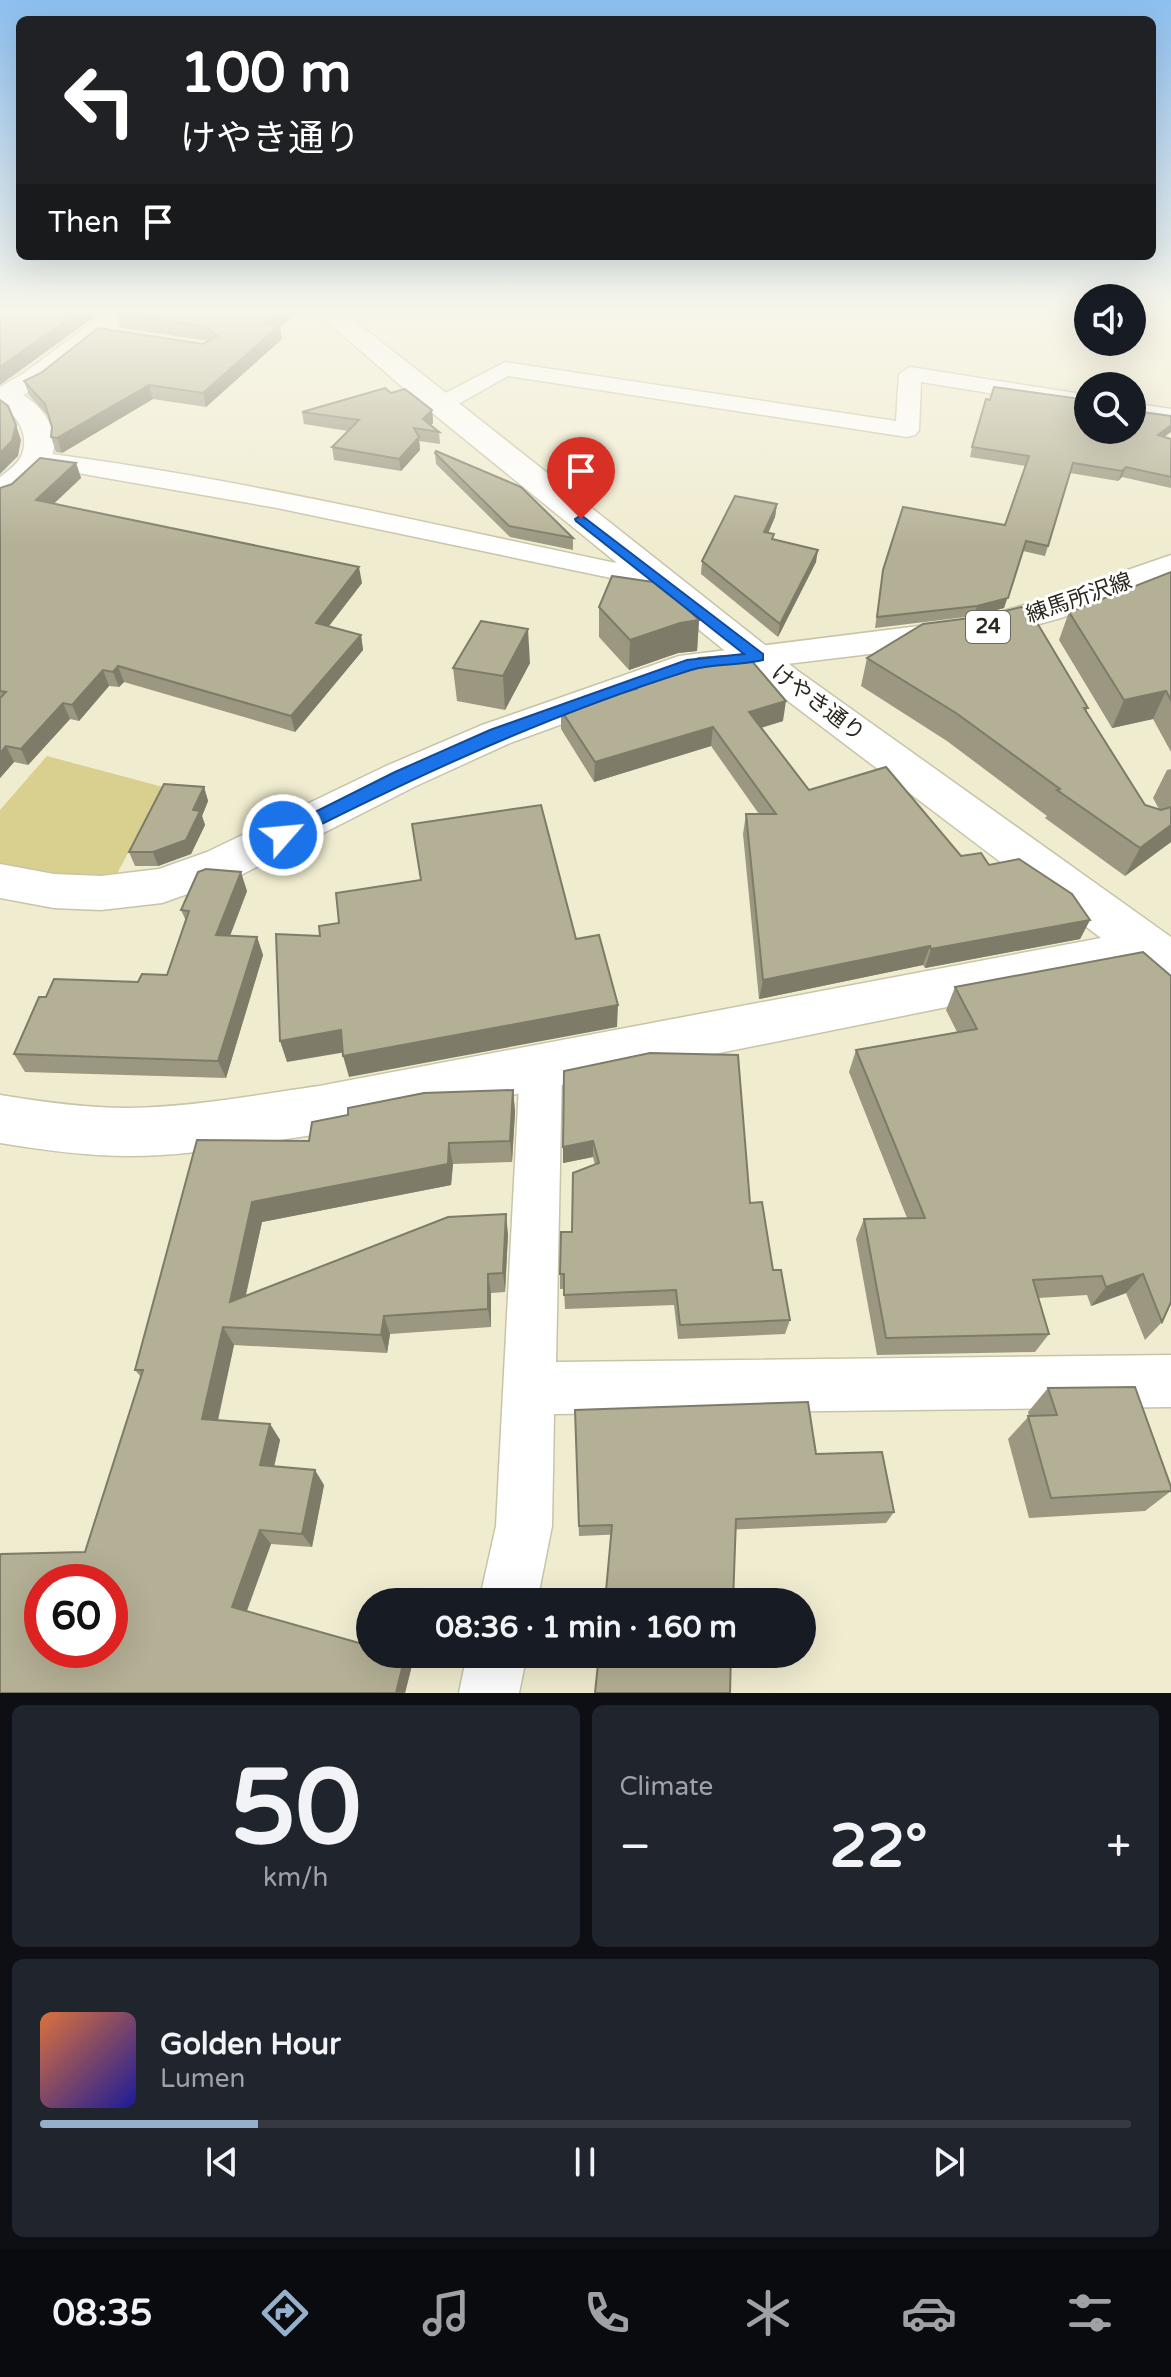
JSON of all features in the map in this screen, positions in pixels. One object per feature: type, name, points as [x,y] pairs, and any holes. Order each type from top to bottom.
[{"type":"street","name":"けやき通り","points":[[421,389],[652,575],[777,656],[785,680],[1165,954]]},
{"type":"street","points":[[440,405],[469,389]]},
{"type":"street","points":[[637,389],[907,430],[909,389]]},
{"type":"street","points":[[1005,389],[1074,400]]},
{"type":"street","points":[[0,494],[35,459],[42,445],[40,434],[26,409],[18,401],[2,397]]},
{"type":"street","points":[[1146,412],[1171,416]]},
{"type":"street","points":[[35,459],[99,467],[262,497],[611,570],[652,575]]},
{"type":"street","name":"練馬所沢線","points":[[0,881],[54,891],[101,893],[162,886],[223,864],[401,776],[496,734],[692,664],[977,630],[1033,628],[1171,565]]},
{"type":"street","points":[[0,1119],[52,1127],[128,1132],[205,1127],[319,1110],[1110,955],[1165,954]]},
{"type":"street","points":[[511,1588],[524,1526],[541,1066]]},
{"type":"street","points":[[529,1388],[1171,1381]]},
{"type":"street","points":[[489,1693],[494,1668]]},
{"type":"shaded area","points":[[47,756],[163,787],[111,885],[0,871],[0,810]]},
{"type":"building","points":[[31,389],[142,389],[57,438],[51,437],[52,427],[45,404]]},
{"type":"building","points":[[176,389],[208,389],[203,393]]},
{"type":"building","points":[[382,389],[391,393],[405,389],[432,410],[423,419],[439,432],[414,428],[419,437],[399,459],[332,447],[359,420],[302,412]]},
{"type":"building","points":[[993,389],[1074,398],[1074,444],[1146,444],[1146,413],[1171,416],[1171,425],[1158,435],[1171,439],[1171,477],[1126,467],[1122,471],[1073,463],[1048,546],[1026,541],[1008,598],[977,606],[877,617],[883,570],[903,507],[1005,525],[1029,456],[972,447],[986,399],[990,400]]},
{"type":"building","points":[[0,400],[8,406],[16,425],[12,441],[0,453]]},
{"type":"building","points":[[436,451],[521,487],[573,538],[509,526]]},
{"type":"building","points":[[40,458],[76,463],[36,500],[359,567],[316,623],[361,635],[291,716],[118,666],[113,672],[103,670],[72,705],[63,703],[21,749],[6,746],[0,753],[0,698],[6,692],[0,691],[0,488],[12,484]]},
{"type":"building","points":[[735,496],[777,504],[764,532],[774,534],[772,539],[818,550],[780,624],[702,561]]},
{"type":"building","points":[[1171,572],[1171,700],[1166,691],[1124,700],[1069,612]]},
{"type":"building","points":[[612,576],[660,583],[699,620],[680,623],[630,640],[599,607]]},
{"type":"building","points":[[1021,607],[1030,611],[1088,708],[1084,708],[1145,805],[1161,810],[1171,807],[1171,825],[1140,848],[956,713],[867,658],[923,624],[986,616]]},
{"type":"building","points":[[481,621],[528,629],[503,676],[453,668]]},
{"type":"building","points":[[745,653],[786,701],[749,712],[809,790],[886,767],[961,856],[981,853],[989,865],[1019,859],[1072,894],[1090,920],[931,949],[930,946],[763,980],[746,814],[776,814],[713,727],[595,762],[561,710],[636,689],[633,686],[656,679],[652,675],[699,658],[724,656],[727,659]]},
{"type":"building","points":[[164,784],[204,787],[193,810],[200,811],[186,840],[153,852],[129,852]]},
{"type":"building","points":[[541,805],[576,939],[599,935],[618,1005],[343,1056],[341,1030],[280,1041],[276,934],[320,936],[319,926],[339,923],[336,893],[421,880],[412,824]]},
{"type":"building","points":[[206,869],[241,872],[216,935],[257,937],[218,1061],[14,1054],[39,997],[46,997],[54,979],[138,982],[142,974],[167,975],[189,911],[181,910],[198,872]]},
{"type":"building","points":[[1143,952],[1171,976],[1171,1302],[1162,1322],[1143,1274],[1106,1287],[1102,1276],[1033,1280],[1049,1334],[886,1338],[864,1219],[925,1218],[856,1050],[977,1029],[955,987]]},
{"type":"building","points":[[650,1053],[738,1055],[750,1203],[762,1202],[773,1270],[781,1270],[790,1320],[680,1325],[676,1290],[564,1295],[564,1274],[560,1274],[561,1232],[572,1232],[573,1173],[599,1163],[593,1141],[563,1147],[564,1071]]},
{"type":"building","points":[[513,1090],[510,1141],[449,1143],[448,1164],[252,1202],[230,1302],[448,1217],[506,1214],[503,1273],[488,1274],[488,1309],[384,1316],[381,1335],[223,1327],[202,1419],[270,1424],[260,1465],[315,1470],[302,1534],[260,1530],[232,1607],[356,1642],[356,1668],[402,1668],[396,1693],[0,1693],[0,1556],[85,1552],[143,1370],[135,1370],[197,1140],[309,1141],[312,1122],[348,1115],[348,1108],[424,1093]]},
{"type":"building","points":[[1135,1387],[1171,1491],[1051,1498],[1028,1416],[1057,1415],[1048,1388]]},
{"type":"building","points":[[808,1402],[816,1454],[882,1452],[894,1512],[736,1519],[734,1588],[606,1588],[612,1525],[579,1526],[575,1410]]},
{"type":"building","points":[[598,1668],[731,1668],[730,1693],[595,1693]]},
{"type":"route","points":[[283,835],[401,776],[496,734],[692,664],[758,657],[581,519]]}]
